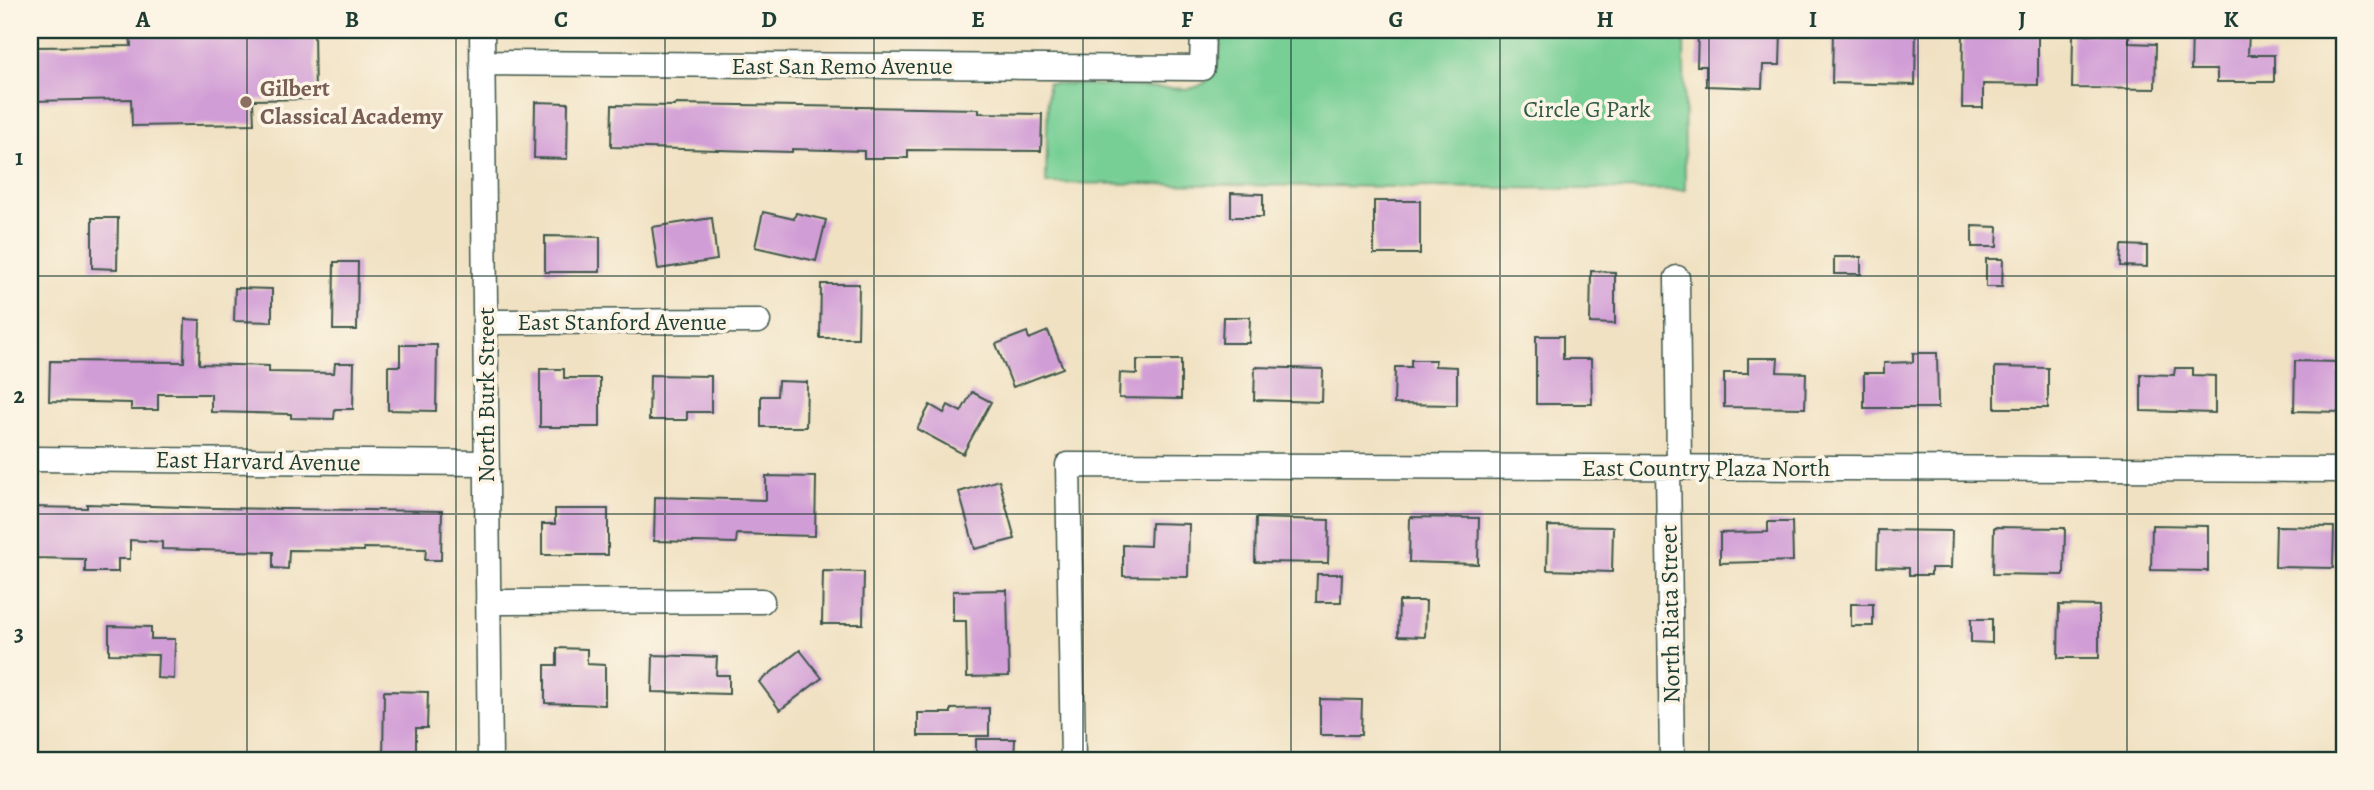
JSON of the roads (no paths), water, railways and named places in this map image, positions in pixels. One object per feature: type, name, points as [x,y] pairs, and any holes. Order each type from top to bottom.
[{"type":"street","name":"North Burk Street","points":[[482,30],[490,760]]},
{"type":"street","name":"East San Remo Avenue","points":[[482,63],[1202,68],[1203,30]]},
{"type":"street","name":"North Riata Street","points":[[1672,760],[1677,278]]},
{"type":"street","name":"East Stanford Avenue","points":[[485,322],[758,321]]},
{"type":"street","name":"East Harvard Avenue","points":[[30,459],[486,463]]},
{"type":"street","name":"East Country Plaza North","points":[[1073,760],[1068,465],[2344,470]]},
{"type":"street","points":[[488,602],[762,601]]},
{"type":"place","name":"Gilbert Classical Academy","points":[[246,102]]},
{"type":"park label","name":"Circle G Park","points":[[1587,109]]}]
